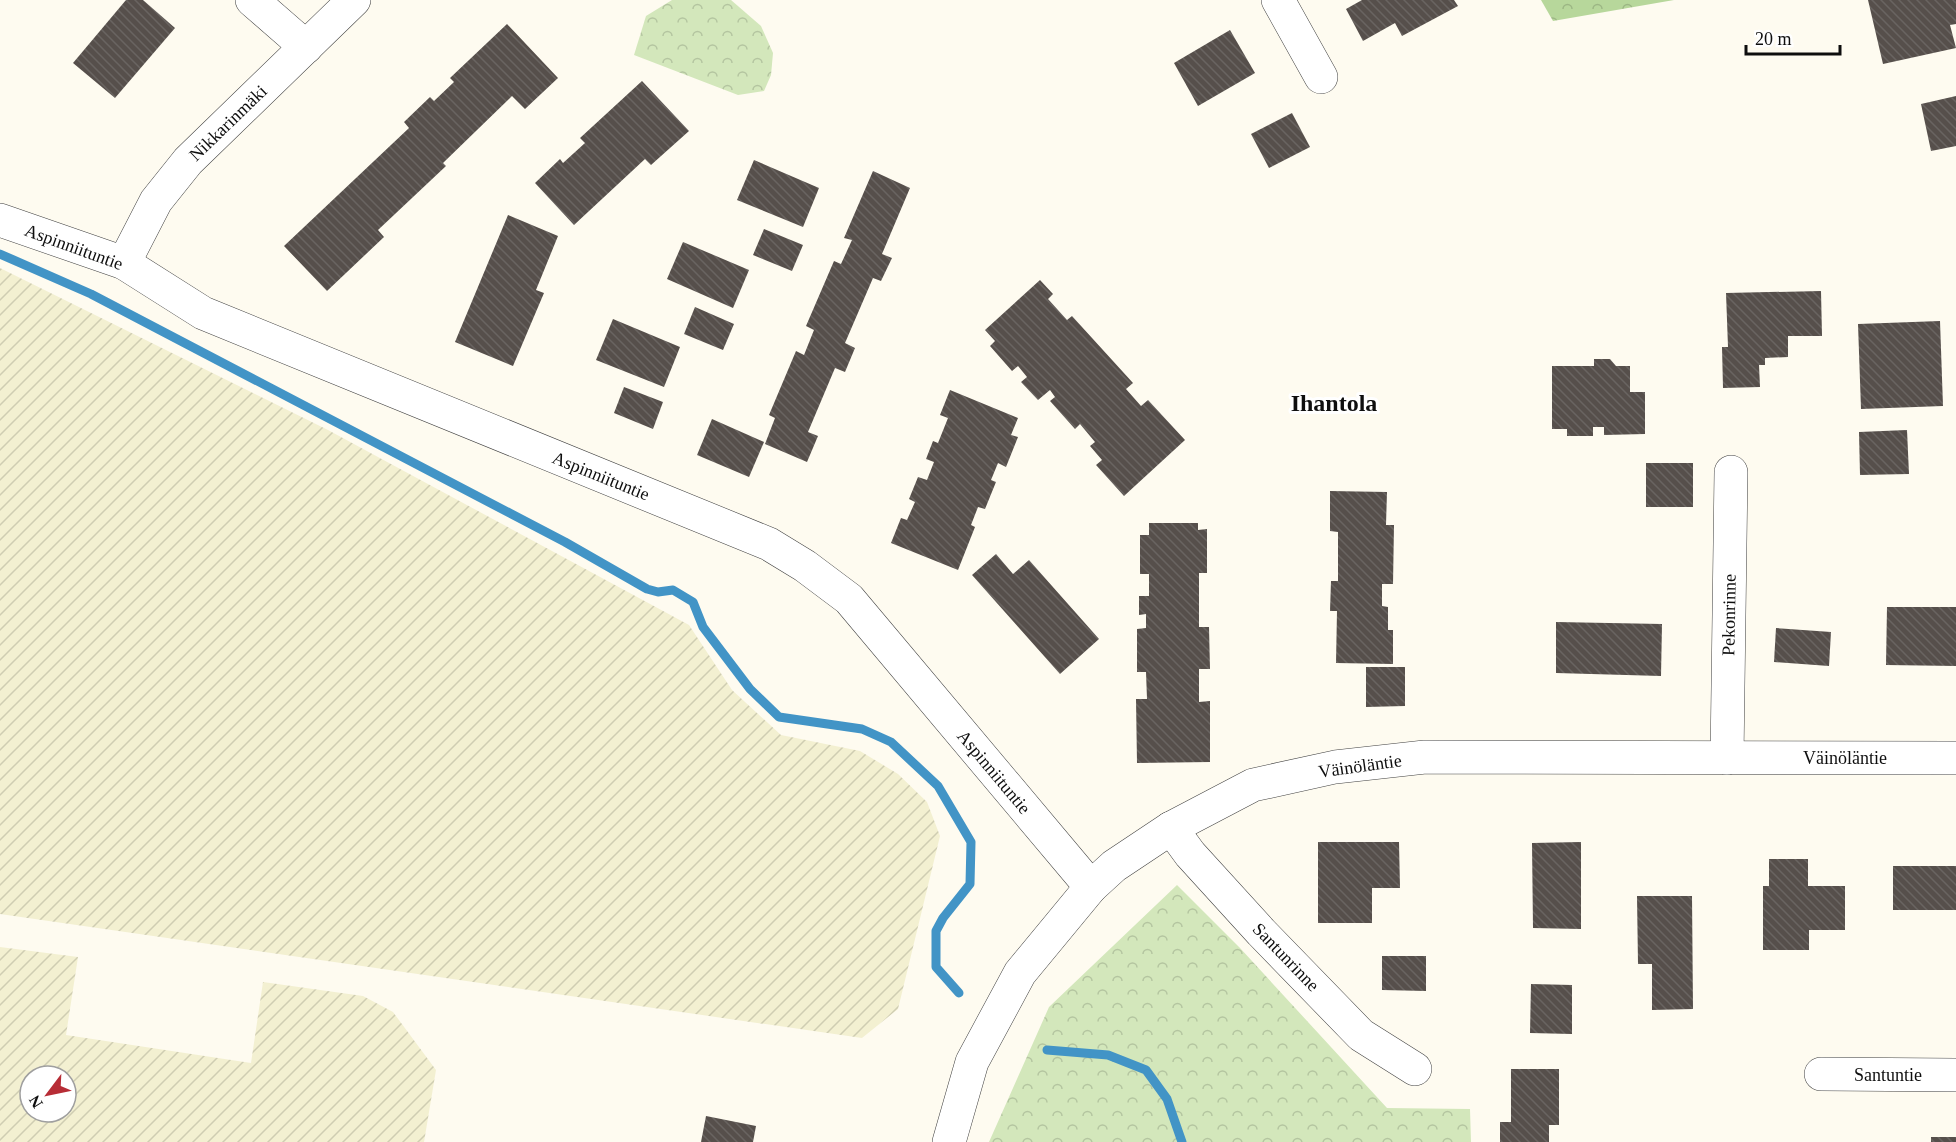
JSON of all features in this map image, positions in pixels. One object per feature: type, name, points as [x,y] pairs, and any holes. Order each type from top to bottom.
[{"type":"street","points":[[252,0],[306,47]]},
{"type":"street","name":"Nikkarinmäki","points":[[124,263],[156,201],[188,161],[354,0]]},
{"type":"street","points":[[1278,0],[1321,77]]},
{"type":"street","name":"Aspinniituntie","points":[[0,220],[124,263],[203,313],[769,544],[805,566],[849,599],[1091,886]]},
{"type":"street","name":"Pekonrinne","points":[[1727,758],[1731,472]]},
{"type":"street","name":"Väinöläntie","points":[[949,1142],[972,1062],[1020,972],[1091,886],[1114,866],[1171,828],[1253,785],[1335,767],[1425,757],[1956,758]]},
{"type":"street","name":"Santunrinne","points":[[1171,828],[1190,854],[1361,1035],[1415,1069]]},
{"type":"street","name":"Santuntie","points":[[1821,1074],[1956,1075]]},
{"type":"shaded area","points":[[0,268],[328,430],[689,625],[732,690],[781,735],[860,751],[898,774],[927,802],[940,836],[898,1009],[862,1038],[0,914]]},
{"type":"shaded area","points":[[0,947],[78,957],[66,1035],[251,1063],[263,982],[363,996],[393,1012],[436,1070],[424,1142],[0,1142]]},
{"type":"green space","points":[[672,0],[731,0],[761,26],[773,53],[771,75],[764,91],[738,95],[634,55],[646,16]]},
{"type":"green space","points":[[1541,0],[1674,0],[1553,21]]},
{"type":"green space","points":[[1177,885],[1240,948],[1387,1108],[1470,1109],[1471,1142],[989,1142],[1049,1007]]},
{"type":"building","points":[[126,0],[143,0],[175,28],[115,98],[73,63]]},
{"type":"building","points":[[1362,0],[1454,0],[1458,6],[1402,36],[1395,23],[1363,41],[1346,9]]},
{"type":"building","points":[[1868,0],[1956,0],[1956,24],[1950,25],[1956,48],[1883,64]]},
{"type":"building","points":[[507,24],[558,78],[525,109],[512,96],[443,163],[446,166],[378,230],[384,237],[327,291],[284,246],[409,128],[404,122],[430,97],[434,101],[454,82],[450,78]]},
{"type":"building","points":[[1230,30],[1255,73],[1198,106],[1174,63]]},
{"type":"building","points":[[642,81],[689,131],[651,165],[645,159],[574,225],[535,183],[560,159],[563,163],[585,143],[580,138]]},
{"type":"building","points":[[1956,96],[1956,146],[1931,151],[1921,104]]},
{"type":"building","points":[[1292,113],[1310,147],[1269,168],[1251,134]]},
{"type":"building","points":[[754,160],[819,188],[803,227],[737,200]]},
{"type":"building","points":[[873,171],[910,188],[882,254],[892,258],[881,281],[873,278],[845,343],[855,348],[845,372],[835,368],[808,432],[818,436],[807,462],[765,444],[775,418],[769,415],[796,351],[804,355],[814,330],[806,326],[834,261],[841,264],[852,240],[844,238]]},
{"type":"building","points":[[508,215],[558,236],[536,290],[544,293],[513,366],[455,342]]},
{"type":"building","points":[[764,229],[803,245],[792,271],[753,255]]},
{"type":"building","points":[[683,242],[749,270],[733,308],[667,279]]},
{"type":"building","points":[[1040,280],[1053,294],[1048,299],[1067,320],[1072,316],[1133,383],[1126,389],[1141,406],[1148,400],[1185,440],[1124,496],[1096,465],[1102,460],[1090,446],[1095,442],[1080,424],[1075,429],[1050,401],[1055,397],[1050,390],[1038,400],[1021,382],[1027,377],[1018,366],[1012,371],[990,346],[995,341],[985,330]]},
{"type":"building","points":[[1821,291],[1822,336],[1788,336],[1788,357],[1765,358],[1765,365],[1759,365],[1760,387],[1723,388],[1722,347],[1728,347],[1726,293]]},
{"type":"building","points":[[695,307],[734,324],[723,350],[684,334]]},
{"type":"building","points":[[613,319],[680,347],[664,387],[596,360]]},
{"type":"building","points":[[1940,321],[1943,406],[1861,409],[1858,324]]},
{"type":"building","points":[[1594,359],[1610,359],[1616,366],[1630,366],[1630,392],[1645,392],[1645,434],[1604,435],[1604,427],[1593,427],[1593,436],[1567,436],[1567,429],[1552,429],[1552,366],[1594,366]]},
{"type":"building","points":[[624,387],[663,402],[653,429],[614,413]]},
{"type":"building","points":[[950,390],[1018,418],[1011,435],[1018,437],[1006,467],[998,463],[991,480],[996,482],[985,509],[978,507],[971,525],[975,527],[958,570],[891,543],[901,518],[907,520],[915,502],[909,499],[918,477],[927,480],[934,462],[926,459],[933,441],[938,443],[948,418],[940,415]]},
{"type":"building","points":[[712,419],[764,442],[749,477],[697,455]]},
{"type":"building","points":[[1907,430],[1909,474],[1860,475],[1859,432]]},
{"type":"building","points":[[1646,463],[1693,463],[1693,507],[1646,507]]},
{"type":"building","points":[[1330,491],[1387,492],[1386,525],[1394,525],[1393,584],[1382,584],[1382,606],[1388,607],[1388,630],[1393,630],[1393,664],[1336,663],[1337,611],[1330,611],[1331,581],[1338,581],[1338,532],[1330,531]]},
{"type":"building","points":[[1149,523],[1198,523],[1198,530],[1207,529],[1207,573],[1199,573],[1199,627],[1209,627],[1210,669],[1199,669],[1199,702],[1210,701],[1210,762],[1137,763],[1136,699],[1147,699],[1146,672],[1137,672],[1137,629],[1146,628],[1146,614],[1139,615],[1139,596],[1149,596],[1149,574],[1140,574],[1140,535],[1149,535]]},
{"type":"building","points":[[996,554],[1013,574],[1029,560],[1099,639],[1060,674],[972,575]]},
{"type":"building","points":[[1887,607],[1956,607],[1956,666],[1886,665]]},
{"type":"building","points":[[1556,622],[1662,624],[1661,676],[1556,673]]},
{"type":"building","points":[[1776,628],[1831,632],[1829,666],[1774,662]]},
{"type":"building","points":[[1366,667],[1405,667],[1405,706],[1366,707]]},
{"type":"building","points":[[1318,842],[1399,842],[1400,888],[1372,888],[1372,923],[1318,923]]},
{"type":"building","points":[[1581,842],[1581,929],[1533,928],[1532,843]]},
{"type":"building","points":[[1769,859],[1808,859],[1808,886],[1845,886],[1845,930],[1809,930],[1809,950],[1763,950],[1763,886],[1769,886]]},
{"type":"building","points":[[1893,866],[1956,866],[1956,910],[1893,910]]},
{"type":"building","points":[[1637,896],[1692,896],[1693,1009],[1652,1010],[1652,964],[1638,964]]},
{"type":"building","points":[[1382,956],[1426,956],[1426,991],[1382,990]]},
{"type":"building","points":[[1531,984],[1572,985],[1572,1034],[1530,1033]]},
{"type":"building","points":[[1511,1069],[1559,1069],[1559,1125],[1549,1125],[1549,1142],[1500,1142],[1500,1122],[1511,1122]]},
{"type":"building","points":[[706,1116],[756,1126],[753,1142],[701,1142]]},
{"type":"building","points":[[1931,1137],[1956,1137],[1956,1142],[1931,1142]]},
{"type":"waterway","points":[[0,254],[91,294],[565,542],[647,589],[658,592],[673,590],[693,602],[703,627],[750,689],[779,717],[862,729],[891,742],[938,786],[971,842],[970,884],[943,918],[936,931],[936,967],[959,993]]},
{"type":"waterway","points":[[1047,1050],[1108,1055],[1146,1070],[1167,1099],[1182,1142]]},
{"type":"district","name":"Ihantola","points":[[1334,403]]}]
